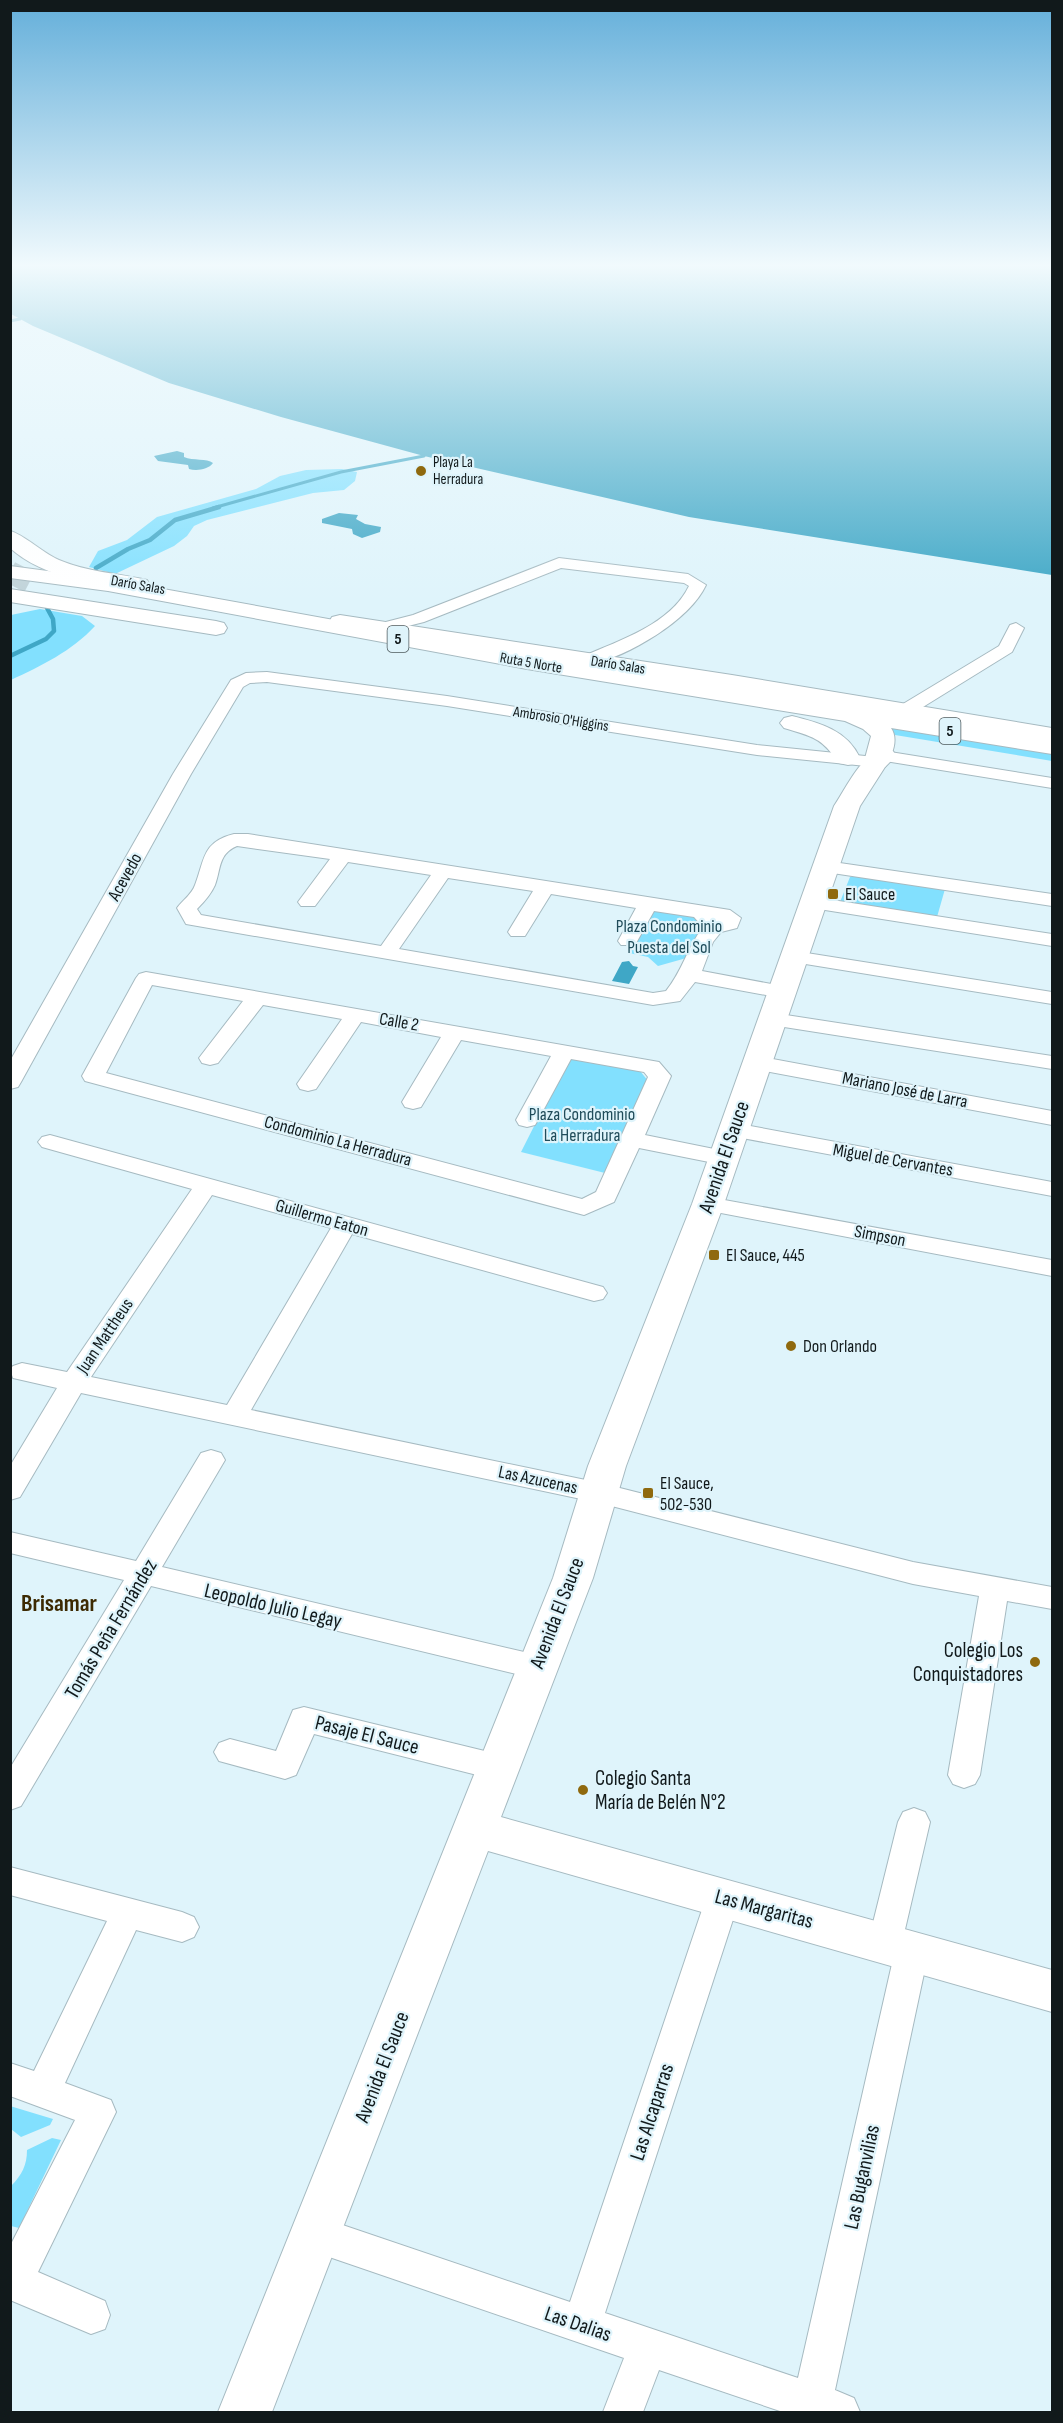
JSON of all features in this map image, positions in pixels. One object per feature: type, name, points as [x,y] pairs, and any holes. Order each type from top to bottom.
[{"type":"main road","name":"Darío Salas","points":[[10,537],[36,558],[77,573],[279,615],[380,628],[424,627],[590,660],[1053,735]]},
{"type":"main road","name":"Ruta 5 Norte","points":[[10,572],[62,591],[214,618],[324,646],[792,723],[881,752]]},
{"type":"main road","points":[[10,578],[37,580]]},
{"type":"main road","name":"Ruta 5 Norte","points":[[37,580],[117,587],[539,664],[1053,747]]},
{"type":"main road","points":[[10,595],[232,631]]},
{"type":"main road","points":[[675,674],[803,702],[848,715],[882,732],[881,752]]},
{"type":"main road","points":[[792,723],[836,740],[844,747],[848,758]]},
{"type":"main road","name":"5","points":[[881,752],[938,747],[1053,766]]},
{"type":"main road","name":"Avenida El Sauce","points":[[245,2412],[573,1578],[607,1466],[708,1204],[847,806],[881,752]]},
{"type":"main road","name":"Avenida El Sauce","points":[[847,806],[848,758]]},
{"type":"main road","name":"Las Margaritas","points":[[475,1828],[1053,1991]]},
{"type":"street","points":[[424,627],[440,611],[559,563],[688,579],[696,582],[698,587],[678,612],[662,625],[590,660]]},
{"type":"street","points":[[904,711],[1006,649],[1016,628]]},
{"type":"street","name":"Ambrosio O'Higgins","points":[[246,678],[267,677],[447,701],[756,750],[848,758],[881,752],[1053,783]]},
{"type":"street","name":"Acevedo","points":[[10,1082],[182,774],[237,684],[246,678]]},
{"type":"street","points":[[234,840],[248,840],[442,871],[723,914],[731,918],[730,924],[714,927],[703,941],[690,975],[673,997],[653,999],[193,920],[187,908],[204,887],[208,862],[222,844],[234,840]]},
{"type":"street","points":[[308,902],[343,855]]},
{"type":"street","points":[[826,867],[1053,900]]},
{"type":"street","points":[[387,952],[442,871]]},
{"type":"street","points":[[518,932],[545,887]]},
{"type":"street","points":[[628,941],[648,903]]},
{"type":"street","points":[[813,903],[1053,940]]},
{"type":"street","points":[[794,957],[1053,998]]},
{"type":"street","points":[[690,975],[777,1005],[1053,1063]]},
{"type":"street","name":"Calle 2","points":[[93,1076],[146,978],[651,1067],[660,1076],[633,1140]]},
{"type":"street","points":[[210,1058],[257,998]]},
{"type":"street","points":[[308,1084],[356,1015]]},
{"type":"street","points":[[413,1102],[455,1032]]},
{"type":"street","points":[[527,1120],[564,1052]]},
{"type":"street","name":"Mariano José de Larra","points":[[757,1063],[1053,1118]]},
{"type":"street","name":"Condominio La Herradura","points":[[93,1076],[584,1207],[606,1197],[633,1140]]},
{"type":"street","points":[[633,1140],[729,1144]]},
{"type":"street","name":"Guillermo Eaton","points":[[50,1142],[594,1293]]},
{"type":"street","name":"Miguel de Cervantes","points":[[729,1144],[1053,1189]]},
{"type":"street","name":"Juan Mattheus","points":[[10,1490],[74,1382],[206,1186]]},
{"type":"street","name":"Simpson","points":[[708,1204],[1053,1268]]},
{"type":"street","points":[[234,1416],[345,1225]]},
{"type":"street","name":"Las Azucenas","points":[[22,1372],[600,1493],[913,1573],[1053,1598]]},
{"type":"street","name":"Tomás Peña Fernández","points":[[10,1797],[144,1576],[211,1460]]},
{"type":"street","name":"Leopoldo Julio Legay","points":[[10,1542],[144,1576],[537,1667]]},
{"type":"street","points":[[964,1775],[995,1587]]},
{"type":"street","name":"Pasaje El Sauce","points":[[230,1752],[285,1766],[304,1719],[497,1767]]},
{"type":"street","name":"Las Buganvilias","points":[[826,2408],[899,1946],[914,1822]]},
{"type":"street","points":[[10,1881],[182,1927]]},
{"type":"street","name":"Las Alcaparras","points":[[582,2325],[723,1898]]},
{"type":"street","points":[[44,2089],[127,1914]]},
{"type":"street","points":[[10,2079],[44,2089],[98,2112],[12,2280],[91,2315]]},
{"type":"street","name":"Las Dalias","points":[[316,2235],[826,2408]]},
{"type":"street","points":[[623,2412],[648,2347]]},
{"type":"green space","points":[[342,469],[357,472],[355,481],[344,490],[313,493],[207,520],[194,526],[187,536],[174,546],[115,574],[89,567],[98,551],[127,540],[157,517],[256,489],[280,476],[306,470]]},
{"type":"green space","points":[[40,609],[82,616],[95,626],[66,650],[11,680],[11,615]]},
{"type":"green space","points":[[879,724],[1052,752],[1052,761],[889,734]]},
{"type":"green space","points":[[857,875],[945,889],[937,917],[840,902],[850,877]]},
{"type":"green space","name":"Plaza Condominio Puesta del Sol","points":[[653,906],[698,914],[709,928],[690,957],[658,966],[648,957],[629,953]]},
{"type":"green space","name":"Plaza Condominio La Herradura","points":[[569,1057],[640,1071],[649,1082],[605,1173],[521,1152]]},
{"type":"green space","points":[[10,2106],[53,2119],[50,2125],[21,2137],[11,2129]]},
{"type":"green space","points":[[52,2138],[61,2140],[19,2228],[11,2226],[11,2186],[23,2170],[27,2150]]},
{"type":"shaded area","points":[[155,377],[1052,377],[1052,575],[689,517],[424,456],[281,417]]},
{"type":"shaded area","points":[[177,451],[184,453],[184,457],[213,463],[205,469],[192,470],[188,465],[158,461],[154,456]]},
{"type":"shaded area","points":[[339,513],[358,515],[356,519],[365,524],[381,527],[380,532],[362,538],[353,534],[352,529],[322,523],[322,519]]},
{"type":"shaded area","points":[[629,961],[633,966],[638,967],[629,984],[612,981],[622,962]]},
{"type":"waterway","points":[[213,508],[341,472],[424,456]]},
{"type":"waterway","points":[[96,568],[128,549],[150,540],[175,520],[219,507]]},
{"type":"waterway","points":[[10,656],[46,639],[54,631],[53,619],[47,608]]},
{"type":"tunnel","points":[[10,572],[33,584]]},
{"type":"place","name":"Playa La Herradura","points":[[421,471]]},
{"type":"place","name":"El Sauce","points":[[833,894]]},
{"type":"place","name":"El Sauce, 445","points":[[714,1255]]},
{"type":"place","name":"Don Orlando","points":[[791,1346]]},
{"type":"place","name":"El Sauce, 502-530","points":[[648,1493]]},
{"type":"place","name":"Colegio Los Conquistadores","points":[[1035,1662]]},
{"type":"place","name":"Colegio Santa María de Belén N°2","points":[[583,1790]]},
{"type":"district","name":"Brisamar","points":[[59,1603]]}]
